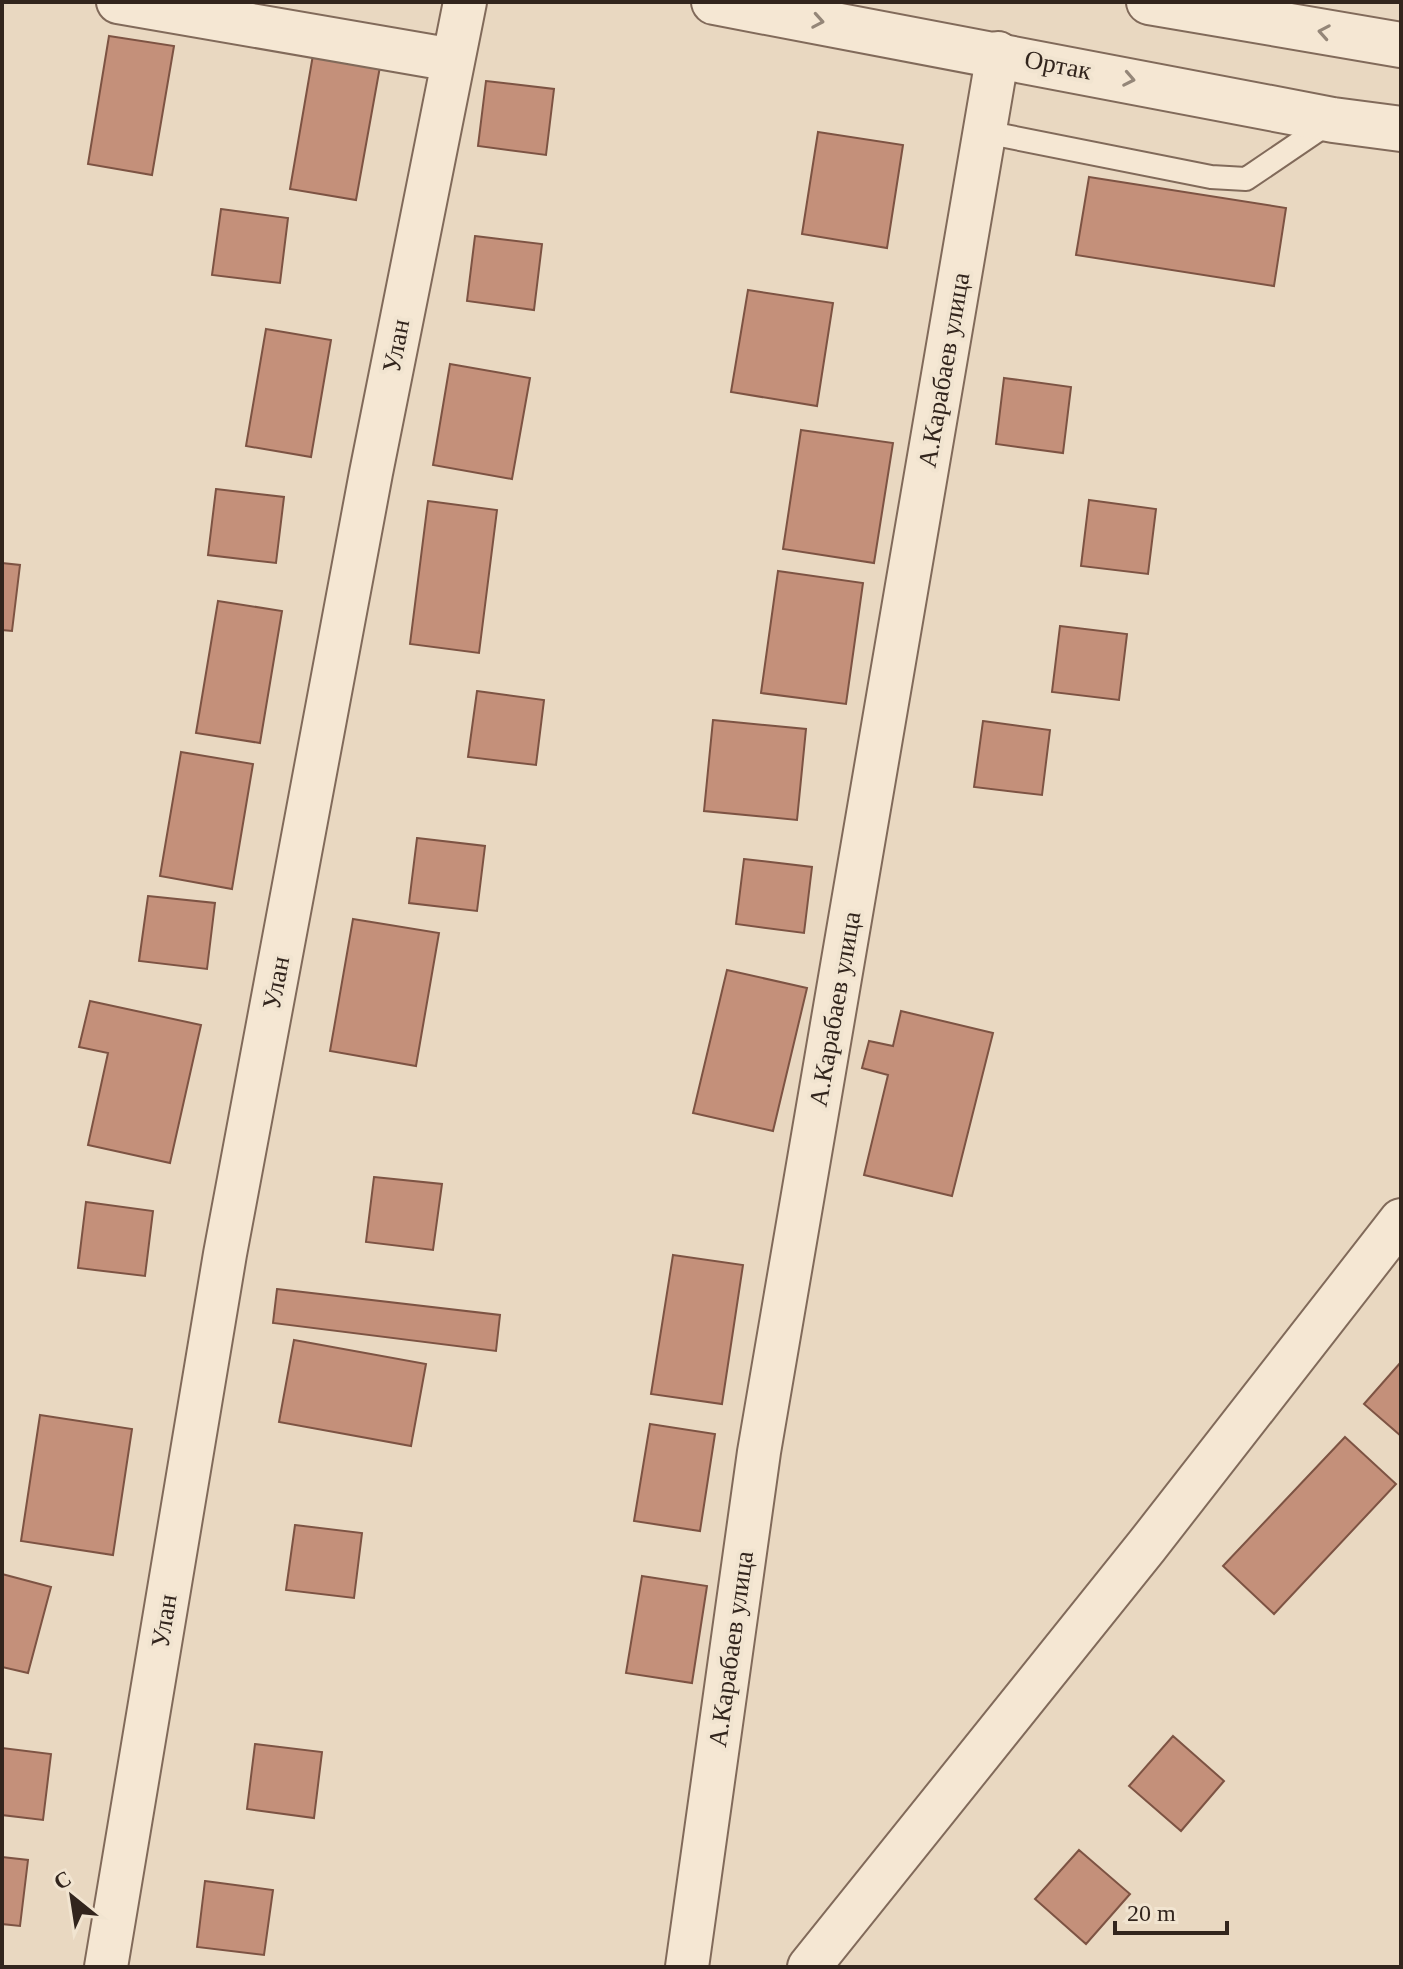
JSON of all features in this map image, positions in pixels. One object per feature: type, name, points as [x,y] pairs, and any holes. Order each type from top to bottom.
[{"type":"street","points":[[118,2],[453,60]]},
{"type":"street","name":"Улан","points":[[106,1967],[228,1239],[371,473],[465,2]]},
{"type":"street","name":"Ортак","points":[[714,2],[998,53],[1333,120],[1401,129]]},
{"type":"street","points":[[1149,2],[1401,45]]},
{"type":"street","name":"А.Карабаев улица","points":[[687,1967],[759,1452],[998,53]]},
{"type":"street","points":[[809,1967],[1146,1547],[1401,1220]]},
{"type":"lane","points":[[985,132],[1211,177],[1246,179],[1333,120]]},
{"type":"building","points":[[109,36],[174,46],[152,175],[88,164]]},
{"type":"building","points":[[314,49],[381,61],[356,200],[290,189]]},
{"type":"building","points":[[486,81],[554,89],[546,155],[478,146]]},
{"type":"building","points":[[818,132],[903,145],[887,248],[802,234]]},
{"type":"building","points":[[1089,177],[1286,208],[1274,286],[1076,255]]},
{"type":"building","points":[[221,209],[288,218],[280,283],[212,275]]},
{"type":"building","points":[[475,236],[542,244],[534,310],[467,301]]},
{"type":"building","points":[[748,290],[833,303],[817,406],[731,392]]},
{"type":"building","points":[[266,329],[331,340],[311,457],[246,446]]},
{"type":"building","points":[[450,364],[530,378],[512,479],[433,465]]},
{"type":"building","points":[[1004,378],[1071,387],[1063,453],[996,444]]},
{"type":"building","points":[[801,430],[893,443],[874,563],[783,549]]},
{"type":"building","points":[[216,489],[284,497],[276,563],[208,555]]},
{"type":"building","points":[[1089,500],[1156,509],[1148,574],[1081,566]]},
{"type":"building","points":[[428,501],[497,510],[479,653],[410,644]]},
{"type":"building","points":[[2,563],[20,565],[12,631],[2,630]]},
{"type":"building","points":[[778,571],[863,583],[846,704],[761,693]]},
{"type":"building","points":[[218,601],[282,611],[260,743],[196,733]]},
{"type":"building","points":[[1060,626],[1127,634],[1119,700],[1052,692]]},
{"type":"building","points":[[477,691],[544,700],[536,765],[468,757]]},
{"type":"building","points":[[713,720],[806,729],[797,820],[704,811]]},
{"type":"building","points":[[983,721],[1050,730],[1042,795],[974,787]]},
{"type":"building","points":[[181,752],[253,764],[232,889],[160,876]]},
{"type":"building","points":[[417,838],[485,846],[477,911],[409,903]]},
{"type":"building","points":[[744,859],[812,867],[804,933],[736,924]]},
{"type":"building","points":[[148,896],[215,903],[207,969],[139,961]]},
{"type":"building","points":[[353,919],[439,933],[416,1066],[330,1051]]},
{"type":"building","points":[[727,970],[807,988],[773,1131],[693,1113]]},
{"type":"building","points":[[90,1001],[201,1025],[170,1163],[88,1145],[108,1053],[79,1047]]},
{"type":"building","points":[[901,1011],[993,1033],[952,1196],[864,1175],[888,1075],[862,1068],[869,1041],[893,1046]]},
{"type":"building","points":[[374,1177],[442,1184],[433,1250],[366,1242]]},
{"type":"building","points":[[86,1202],[153,1211],[145,1276],[78,1268]]},
{"type":"building","points":[[673,1255],[743,1265],[722,1404],[651,1394]]},
{"type":"building","points":[[277,1289],[500,1315],[496,1351],[273,1323]]},
{"type":"building","points":[[294,1340],[426,1364],[411,1446],[279,1422]]},
{"type":"building","points":[[1401,1362],[1401,1436],[1364,1404]]},
{"type":"building","points":[[40,1415],[132,1429],[113,1555],[21,1541]]},
{"type":"building","points":[[650,1424],[715,1434],[700,1531],[634,1521]]},
{"type":"building","points":[[1345,1437],[1396,1484],[1274,1614],[1223,1566]]},
{"type":"building","points":[[295,1525],[362,1533],[354,1598],[286,1590]]},
{"type":"building","points":[[2,1574],[51,1587],[28,1673],[2,1667]]},
{"type":"building","points":[[642,1576],[707,1586],[692,1683],[626,1673]]},
{"type":"building","points":[[1173,1736],[1224,1781],[1181,1831],[1129,1786]]},
{"type":"building","points":[[255,1744],[322,1752],[314,1818],[247,1809]]},
{"type":"building","points":[[2,1748],[51,1754],[43,1820],[2,1815]]},
{"type":"building","points":[[1079,1850],[1130,1894],[1086,1944],[1035,1899]]},
{"type":"building","points":[[2,1857],[28,1860],[20,1926],[2,1924]]},
{"type":"building","points":[[205,1881],[273,1890],[264,1955],[197,1947]]}]
